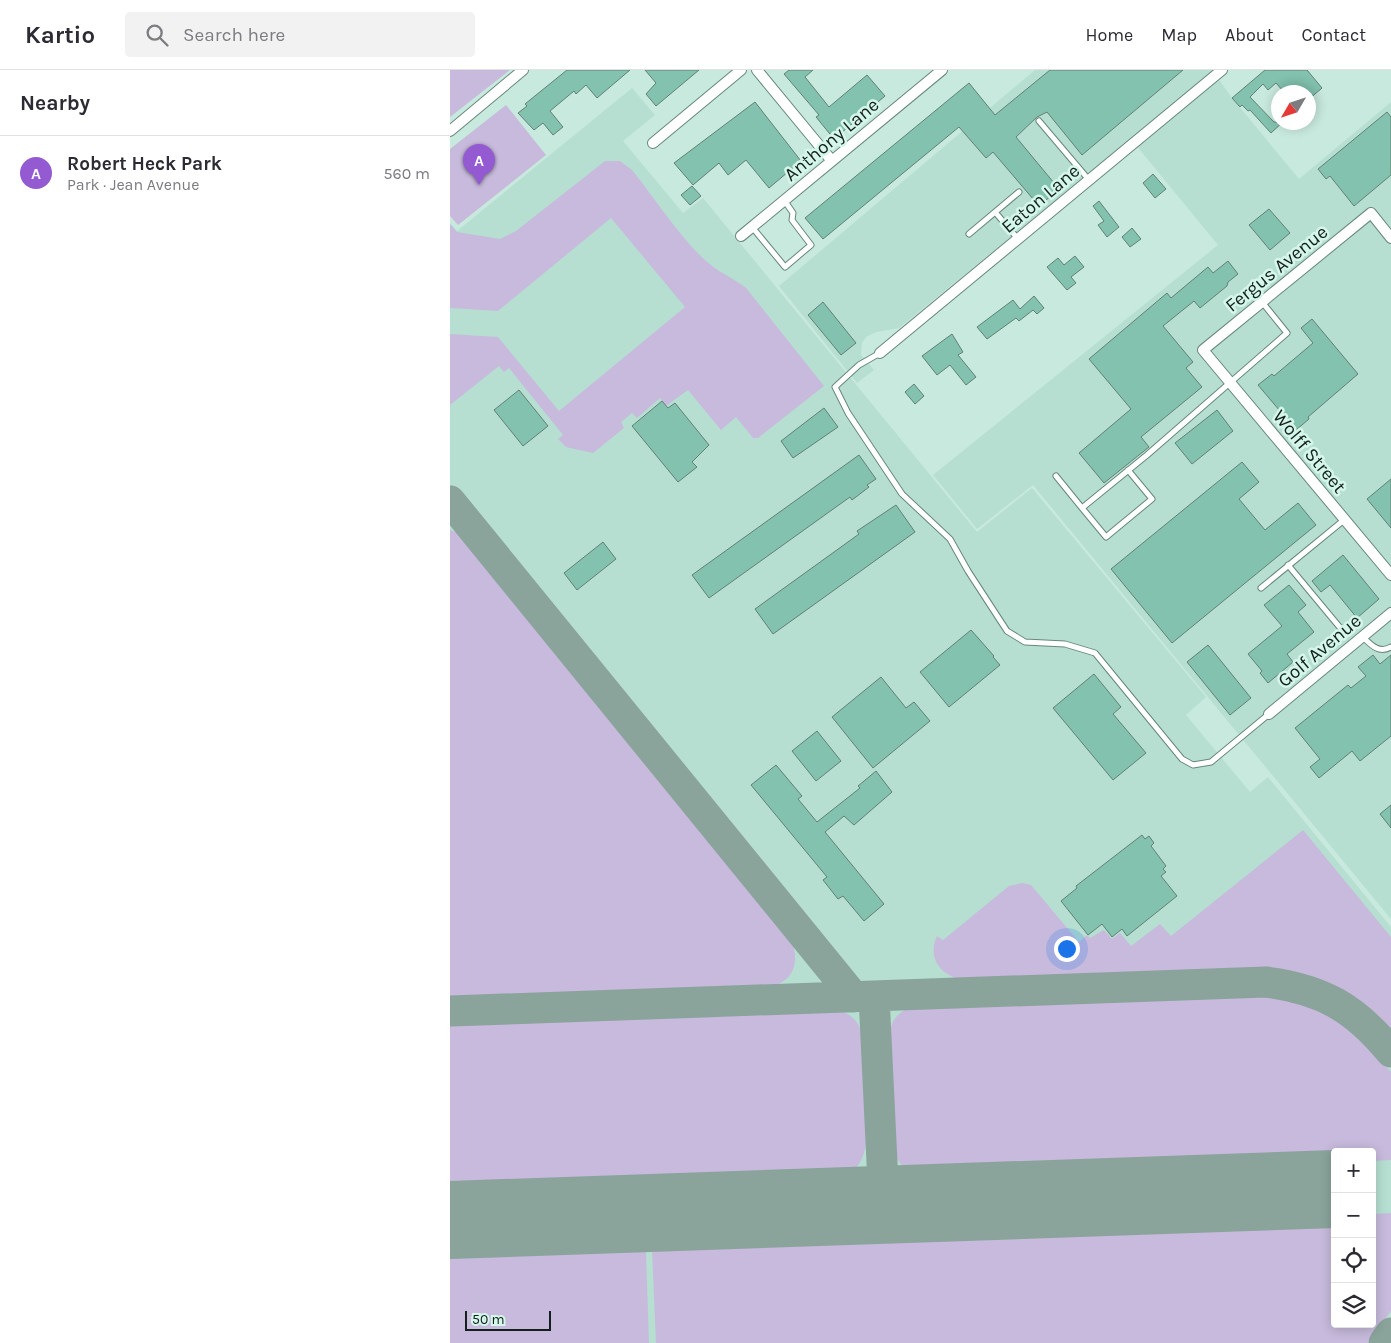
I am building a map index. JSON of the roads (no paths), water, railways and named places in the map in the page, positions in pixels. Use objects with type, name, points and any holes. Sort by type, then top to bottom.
[{"type":"street","points":[[450,131],[523,70]]},
{"type":"street","points":[[653,143],[741,70]]},
{"type":"street","points":[[757,70],[832,161]]},
{"type":"street","name":"Anthony Lane","points":[[741,236],[942,70]]},
{"type":"street","name":"Eaton Lane","points":[[880,353],[1222,70]]},
{"type":"street","name":"Fergus Avenue","points":[[1203,350],[1371,213],[1391,238]]},
{"type":"street","name":"Wolff Street","points":[[1203,350],[1391,575]]},
{"type":"street","name":"Golf Avenue","points":[[1269,714],[1391,614]]},
{"type":"lane","points":[[1039,121],[1089,181]]},
{"type":"lane","points":[[969,234],[1019,192]]},
{"type":"lane","points":[[752,227],[785,267],[811,245],[792,220],[793,213],[784,200]]},
{"type":"lane","points":[[996,212],[1018,239]]},
{"type":"lane","points":[[1082,508],[1287,333],[1262,302]]},
{"type":"lane","points":[[880,353],[859,366],[835,387],[848,413],[902,494],[950,539],[968,571],[1007,631],[1025,642],[1065,644],[1095,653],[1182,759],[1193,765],[1211,762],[1269,714]]},
{"type":"lane","points":[[1056,476],[1106,536],[1152,499],[1128,470]]},
{"type":"lane","points":[[1261,588],[1344,519]]},
{"type":"lane","points":[[1288,565],[1342,630]]},
{"type":"lane","points":[[1363,637],[1370,644],[1381,650],[1391,646]]},
{"type":"place","name":"Robert Heck Park","points":[[479,185]]}]
